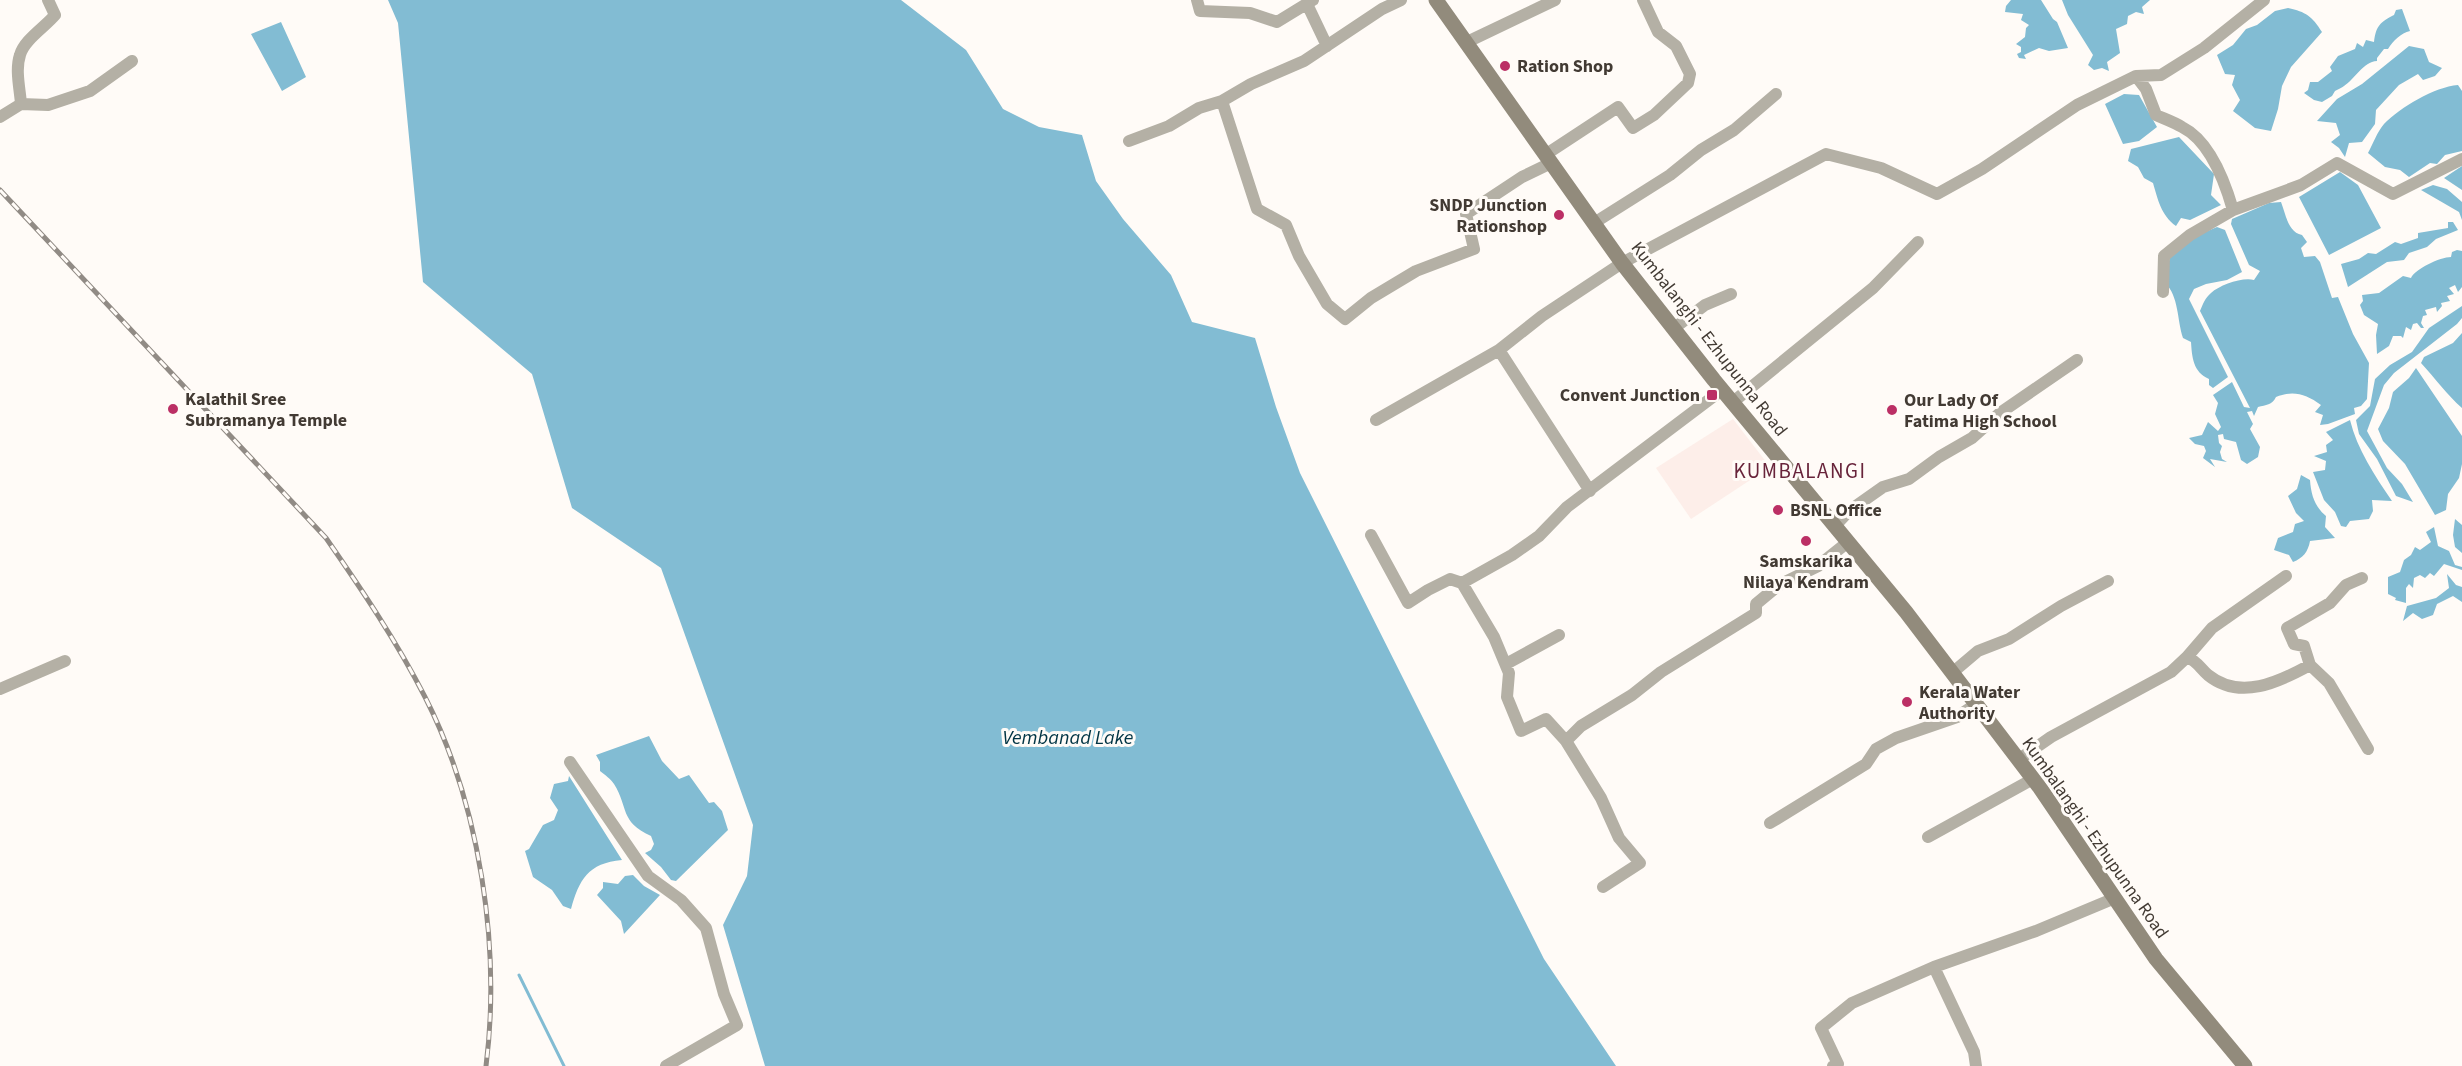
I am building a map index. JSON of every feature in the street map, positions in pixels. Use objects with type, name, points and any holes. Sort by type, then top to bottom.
[{"type":"main road","name":"Kumbalanghi - Ezhupunna Road","points":[[1436,0],[1622,262],[1722,390],[1906,612],[2033,779],[2156,959],[2245,1066]]},
{"type":"street","points":[[21,104],[18,77],[20,54],[28,42],[55,15],[48,0]]},
{"type":"street","points":[[1197,0],[1200,11],[1250,13],[1277,22],[1310,2],[1327,46]]},
{"type":"street","points":[[1128,141],[1169,126],[1199,108],[1222,101],[1251,84],[1304,61],[1382,9],[1401,0]]},
{"type":"street","points":[[1465,43],[1555,0]]},
{"type":"street","points":[[1222,101],[1257,209],[1286,225],[1299,256],[1328,304],[1345,320],[1371,298],[1416,271],[1474,249],[1466,214],[1548,159],[1618,107],[1633,128],[1654,115],[1688,83],[1690,74],[1676,46],[1658,32],[1642,0]]},
{"type":"street","points":[[1376,420],[1499,350],[1542,316],[1622,262],[1826,154],[1881,168],[1938,194],[1982,169],[2077,105],[2136,76],[2161,75],[2204,48],[2264,0]]},
{"type":"street","points":[[0,117],[21,104],[48,105],[90,91],[132,61]]},
{"type":"street","points":[[2136,76],[2146,89],[2156,115],[2184,127],[2210,153],[2226,185],[2233,210]]},
{"type":"street","points":[[1594,223],[1670,175],[1701,150],[1734,130],[1776,94]]},
{"type":"street","points":[[2163,292],[2164,256],[2190,235],[2233,210],[2301,185],[2337,163],[2393,194],[2462,159]]},
{"type":"street","points":[[1733,402],[1873,288],[1918,242]]},
{"type":"street","points":[[1673,328],[1705,305],[1731,294]]},
{"type":"street","points":[[1499,350],[1590,491]]},
{"type":"street","points":[[1835,526],[1849,511],[1883,487],[1909,479],[1939,457],[1972,438],[2000,413],[2078,360]]},
{"type":"street","points":[[1462,583],[1512,555],[1539,536],[1567,507],[1722,390]]},
{"type":"street","points":[[1371,535],[1408,603],[1450,579],[1462,583],[1494,637],[1506,664],[1509,673],[1507,697],[1521,731],[1546,719],[1566,741],[1600,798],[1619,838],[1640,862],[1603,887]]},
{"type":"street","points":[[1566,741],[1581,726],[1755,613],[1756,604],[1779,585],[1818,566],[1848,542]]},
{"type":"street","points":[[2018,760],[2051,737],[2171,672],[2212,628],[2286,576]]},
{"type":"street","points":[[2362,578],[2346,585],[2330,603],[2287,628],[2294,644],[2304,646],[2310,665],[2329,682],[2368,749]]},
{"type":"street","points":[[1952,673],[1978,651],[2009,639],[2061,606],[2108,581]]},
{"type":"street","points":[[1506,664],[1559,634]]},
{"type":"street","points":[[2187,657],[2195,660],[2208,675],[2230,687],[2254,688],[2277,683],[2310,665]]},
{"type":"street","points":[[0,689],[65,661]]},
{"type":"street","points":[[1770,823],[1866,764],[1876,749],[1896,738],[1957,717],[1976,704]]},
{"type":"street","points":[[570,762],[648,876],[681,900],[706,927],[724,994],[737,1025],[666,1066]]},
{"type":"street","points":[[1928,837],[2033,779]]},
{"type":"street","points":[[1833,1066],[1838,1064],[1821,1028],[1852,1003],[1934,967],[2036,931],[2115,898]]},
{"type":"street","points":[[1934,967],[1974,1052],[1976,1066]]},
{"type":"shaded area","points":[[1733,419],[1770,467],[1691,519],[1656,468]]},
{"type":"water","name":"Vembanad Lake","points":[[388,0],[901,0],[966,50],[1003,109],[1039,127],[1082,135],[1096,181],[1123,219],[1171,275],[1192,322],[1255,338],[1276,407],[1300,473],[1544,959],[1616,1066],[765,1066],[723,925],[747,876],[753,825],[661,568],[572,508],[532,374],[423,282],[398,23]]},
{"type":"water","points":[[2011,0],[2041,0],[2057,22],[2068,48],[2049,51],[2039,48],[2024,55],[2026,59],[2019,58],[2017,54],[2021,52],[2021,47],[2016,44],[2025,37],[2026,28],[2029,25],[2021,20],[2023,14],[2005,12]]},
{"type":"water","points":[[2062,0],[2150,0],[2142,7],[2144,14],[2136,12],[2128,16],[2127,24],[2116,29],[2120,53],[2107,62],[2109,71],[2102,68],[2094,70],[2088,65],[2093,55],[2068,15]]},
{"type":"water","points":[[2288,8],[2308,15],[2322,32],[2291,67],[2282,86],[2271,131],[2255,128],[2233,111],[2240,100],[2232,85],[2235,75],[2225,74],[2217,55],[2233,45],[2246,29],[2257,25],[2275,11]]},
{"type":"water","points":[[2402,9],[2410,31],[2398,38],[2388,49],[2384,49],[2377,61],[2367,64],[2348,83],[2322,102],[2304,93],[2308,90],[2310,82],[2318,82],[2332,71],[2330,67],[2338,56],[2355,49],[2357,43],[2363,47],[2366,40],[2374,42],[2380,25],[2394,15],[2396,10]]},
{"type":"water","points":[[281,22],[306,77],[282,91],[251,34]]},
{"type":"water","points":[[2409,46],[2424,49],[2429,62],[2442,68],[2435,76],[2423,80],[2418,74],[2399,85],[2376,110],[2375,124],[2362,142],[2349,143],[2345,157],[2331,142],[2340,135],[2336,123],[2317,121],[2337,99],[2362,84]]},
{"type":"water","points":[[2458,85],[2462,91],[2462,151],[2445,155],[2437,164],[2430,163],[2409,177],[2400,170],[2385,167],[2368,153],[2384,124],[2399,111],[2429,94]]},
{"type":"water","points":[[2124,94],[2139,95],[2157,127],[2139,141],[2123,144],[2105,104]]},
{"type":"water","points":[[2179,137],[2214,174],[2211,195],[2221,205],[2190,220],[2181,218],[2176,226],[2163,212],[2153,183],[2144,178],[2138,167],[2128,161],[2131,149]]},
{"type":"water","points":[[2462,166],[2462,190],[2444,178]]},
{"type":"water","points":[[2340,172],[2358,185],[2381,228],[2329,255],[2299,197]]},
{"type":"water","points":[[2433,185],[2447,189],[2462,202],[2462,220],[2459,212],[2421,190]]},
{"type":"water","points":[[2281,202],[2291,227],[2307,242],[2301,248],[2304,257],[2315,256],[2320,262],[2332,298],[2338,297],[2353,334],[2369,363],[2367,399],[2361,406],[2354,408],[2355,414],[2320,425],[2323,415],[2315,412],[2321,405],[2315,401],[2294,394],[2276,397],[2271,403],[2258,407],[2254,416],[2252,411],[2247,412],[2253,424],[2250,429],[2260,447],[2258,457],[2247,464],[2241,460],[2236,442],[2224,439],[2223,434],[2218,435],[2222,446],[2220,452],[2222,459],[2227,462],[2210,459],[2215,467],[2203,458],[2206,451],[2204,446],[2195,444],[2189,438],[2202,435],[2208,422],[2218,431],[2221,427],[2215,414],[2218,403],[2213,395],[2232,382],[2244,407],[2250,408],[2200,311],[2204,301],[2215,290],[2237,281],[2254,280],[2260,271],[2249,265],[2231,224],[2232,219],[2269,203]]},
{"type":"water","points":[[2448,222],[2453,222],[2458,230],[2436,239],[2427,247],[2409,253],[2404,260],[2387,262],[2348,287],[2341,264],[2359,259],[2368,253],[2376,254],[2395,242],[2401,244],[2418,238],[2418,233],[2448,228]]},
{"type":"water","points":[[2217,227],[2225,230],[2242,272],[2227,280],[2194,289],[2189,299],[2228,377],[2213,388],[2209,385],[2209,379],[2194,364],[2191,342],[2183,338],[2175,301],[2170,288],[2165,283],[2170,256],[2191,238]]},
{"type":"water","points":[[2462,251],[2462,287],[2458,292],[2455,285],[2449,288],[2454,294],[2447,296],[2450,301],[2441,303],[2442,306],[2437,312],[2436,307],[2425,310],[2427,315],[2423,316],[2421,323],[2424,328],[2417,323],[2413,324],[2411,330],[2406,327],[2403,338],[2393,336],[2389,346],[2377,354],[2378,324],[2364,315],[2360,305],[2363,301],[2362,295],[2379,293],[2403,276],[2411,278],[2423,267],[2451,257],[2452,252]]},
{"type":"water","points":[[2462,306],[2462,318],[2457,324],[2394,373],[2384,385],[2367,431],[2387,468],[2402,484],[2413,502],[2396,496],[2377,459],[2359,434],[2356,420],[2370,406],[2375,379],[2390,365],[2412,352],[2429,328]]},
{"type":"water","points":[[2462,333],[2462,408],[2421,363],[2424,357],[2453,343]]},
{"type":"water","points":[[2416,368],[2462,436],[2462,464],[2459,478],[2448,494],[2446,510],[2435,515],[2405,464],[2383,441],[2378,429],[2389,408],[2393,392],[2409,378]]},
{"type":"water","points":[[2350,420],[2362,452],[2392,501],[2372,500],[2373,511],[2369,519],[2350,521],[2346,527],[2341,526],[2335,512],[2324,500],[2313,472],[2325,470],[2326,461],[2314,456],[2327,452],[2326,445],[2333,440],[2326,432]]},
{"type":"water","points":[[2301,475],[2310,480],[2314,500],[2326,516],[2325,527],[2335,538],[2310,541],[2300,559],[2293,562],[2289,555],[2274,550],[2278,538],[2293,532],[2295,524],[2304,521],[2296,513],[2288,496],[2297,489]]},
{"type":"water","points":[[2455,519],[2462,525],[2462,553],[2455,547],[2453,535]]},
{"type":"water","points":[[2434,527],[2438,546],[2449,551],[2455,565],[2462,567],[2462,570],[2444,564],[2434,576],[2430,573],[2425,578],[2420,575],[2414,578],[2413,588],[2409,584],[2406,588],[2406,603],[2395,600],[2396,598],[2388,594],[2388,577],[2400,572],[2404,560],[2411,555],[2415,547],[2420,550],[2431,542],[2426,532]]},
{"type":"water","points":[[2447,574],[2456,585],[2462,587],[2462,602],[2453,596],[2437,604],[2433,615],[2422,619],[2413,613],[2403,621],[2407,606],[2436,598],[2449,588]]},
{"type":"water","points":[[649,736],[662,761],[679,779],[689,775],[709,803],[714,802],[722,811],[728,830],[676,881],[671,880],[661,867],[645,853],[651,850],[654,844],[651,836],[629,819],[614,784],[600,771],[600,762],[596,755]]},
{"type":"water","points":[[569,776],[622,860],[593,869],[582,882],[571,909],[563,906],[552,890],[533,877],[525,851],[529,849],[543,825],[554,820],[558,810],[550,798],[554,784],[568,781]]},
{"type":"water","points":[[633,875],[644,886],[660,895],[624,934],[621,921],[597,895],[603,888],[603,882],[618,884],[625,876]]},
{"type":"waterway","points":[[519,975],[564,1066]]},
{"type":"railway","points":[[0,190],[326,538],[403,656],[444,739],[460,783],[482,877],[491,973],[486,1066]]},
{"type":"place","name":"Ration Shop","points":[[1505,66]]},
{"type":"place","name":"SNDP Junction Rationshop","points":[[1559,215]]},
{"type":"place","name":"Convent Junction","points":[[1712,395]]},
{"type":"place","name":"Kalathil Sree Subramanya Temple","points":[[173,409]]},
{"type":"place","name":"Our Lady Of Fatima High School","points":[[1892,410]]},
{"type":"place","name":"BSNL Office","points":[[1778,510]]},
{"type":"place","name":"Samskarika Nilaya Kendram","points":[[1806,541]]},
{"type":"place","name":"Kerala Water Authority","points":[[1907,702]]},
{"type":"district","name":"KUMBALANGI","points":[[1800,471]]}]
